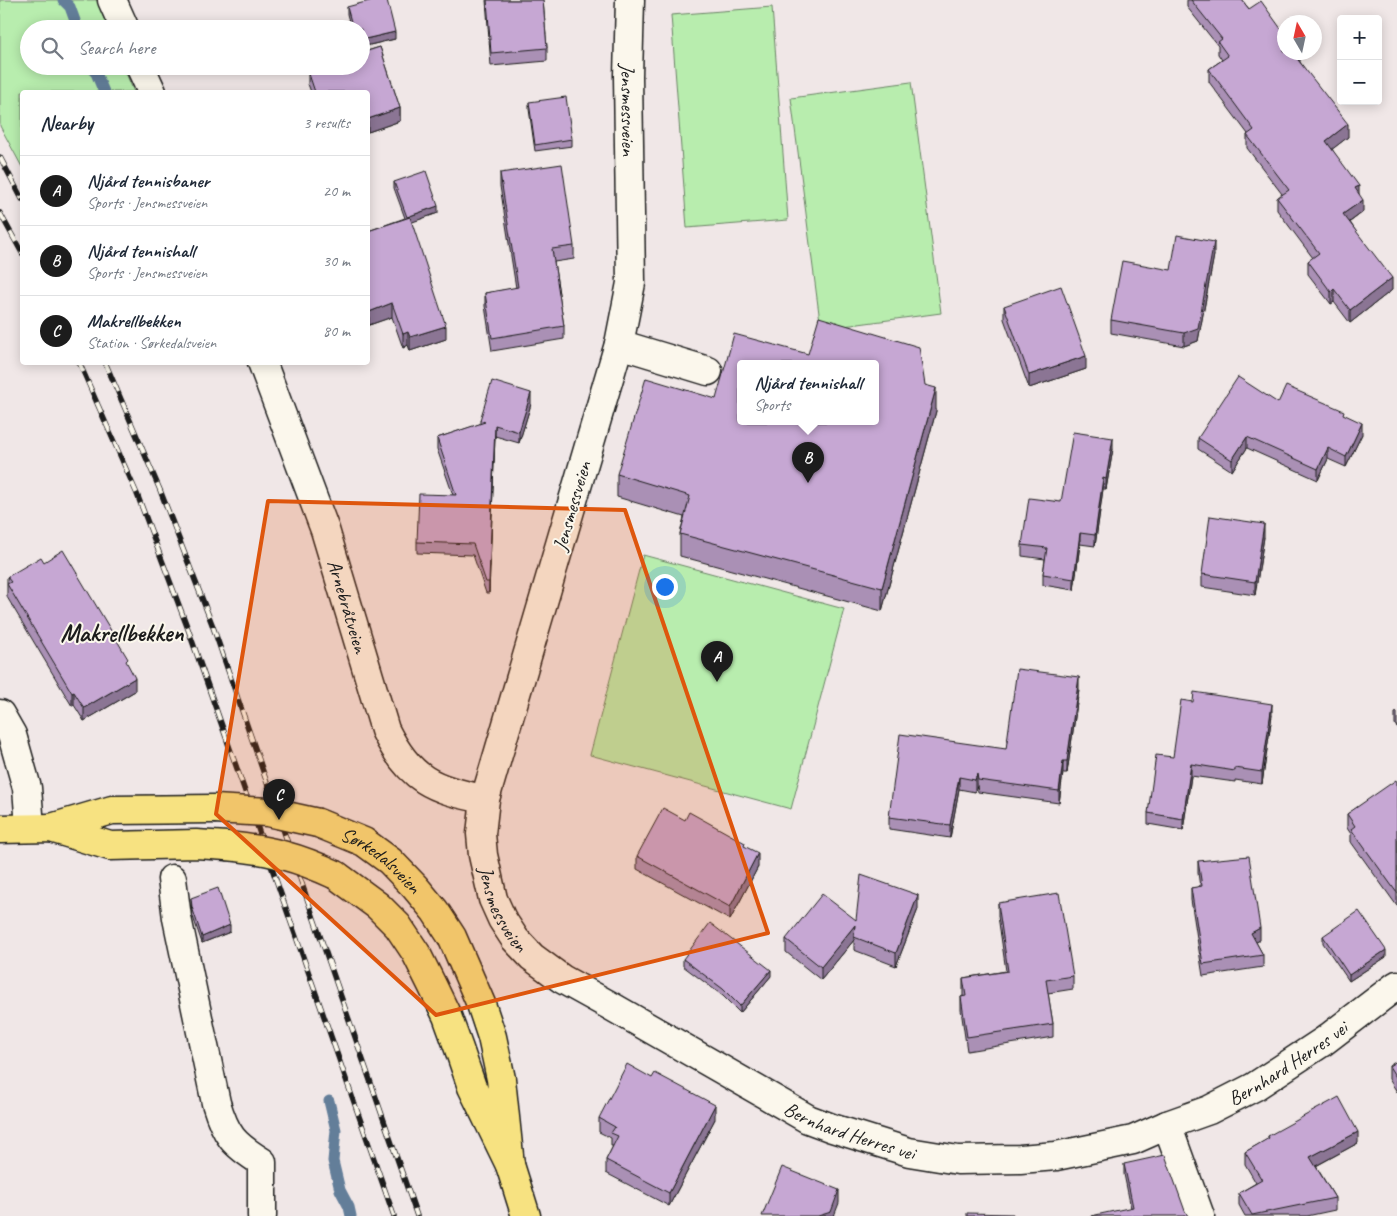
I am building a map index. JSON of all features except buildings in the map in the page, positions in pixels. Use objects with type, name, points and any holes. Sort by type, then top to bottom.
[{"type":"main road","name":"Sørkedalsveien","points":[[0,829],[41,828],[112,810],[215,809],[268,812],[318,822],[364,842],[390,861],[415,887],[435,911],[452,937],[481,1004],[492,1037],[501,1079],[510,1165]]},
{"type":"main road","name":"Sørkedalsveien","points":[[41,828],[110,846],[188,844],[270,851],[294,857],[336,875],[378,906],[398,926],[416,953],[432,985],[459,1049],[472,1088],[510,1165],[526,1216]]},
{"type":"street","points":[[112,0],[120,20]]},
{"type":"street","name":"Jensmessveien","points":[[562,980],[532,957],[515,939],[502,919],[493,899],[483,855],[481,834],[485,800],[619,344],[632,283],[628,76],[630,0]]},
{"type":"street","points":[[144,75],[151,90]]},
{"type":"street","points":[[619,344],[708,371]]},
{"type":"street","name":"Arnebråtveien","points":[[263,365],[325,530],[385,730],[396,752],[412,770],[429,784],[452,793],[485,800]]},
{"type":"street","points":[[0,714],[12,735],[26,788],[41,828]]},
{"type":"street","points":[[172,878],[181,937],[222,1126],[240,1148],[262,1162],[262,1216]]},
{"type":"street","name":"Bernhard Herres vei","points":[[562,980],[808,1119],[908,1152],[958,1160],[1020,1159],[1056,1156],[1133,1140],[1209,1110],[1254,1087],[1324,1041],[1397,985]]},
{"type":"street","points":[[1167,1125],[1200,1216]]},
{"type":"highlighted area","points":[[268,501],[625,510],[768,933],[436,1015],[216,814]]},
{"type":"green space","points":[[0,0],[97,0],[105,20],[20,20],[20,75],[127,75],[133,90],[20,90],[20,163],[0,126]]},
{"type":"green space","points":[[772,7],[788,220],[687,228],[671,15]]},
{"type":"green space","points":[[911,82],[941,313],[821,329],[791,98]]},
{"type":"green space","points":[[643,555],[844,609],[791,809],[590,755]]},
{"type":"waterway","name":"Makrellbekken","points":[[63,0],[70,7],[75,20]]},
{"type":"waterway","name":"Makrellbekken","points":[[97,75],[103,90]]},
{"type":"waterway","name":"Makrellbekken","points":[[329,1101],[336,1130],[333,1161],[340,1190],[349,1207],[351,1216]]},
{"type":"railway","points":[[0,157],[20,195]]},
{"type":"railway","points":[[0,213],[20,249]]},
{"type":"railway","points":[[80,365],[137,494],[188,629],[394,1216]]},
{"type":"railway","points":[[106,365],[160,490],[212,624],[417,1216]]},
{"type":"place","name":"Njård tennishall","points":[[808,483]]},
{"type":"place","name":"Njård tennisbaner","points":[[717,682]]},
{"type":"place","name":"Makrellbekken","points":[[279,820]]},
{"type":"district","name":"Makrellbekken","points":[[122,633]]}]
